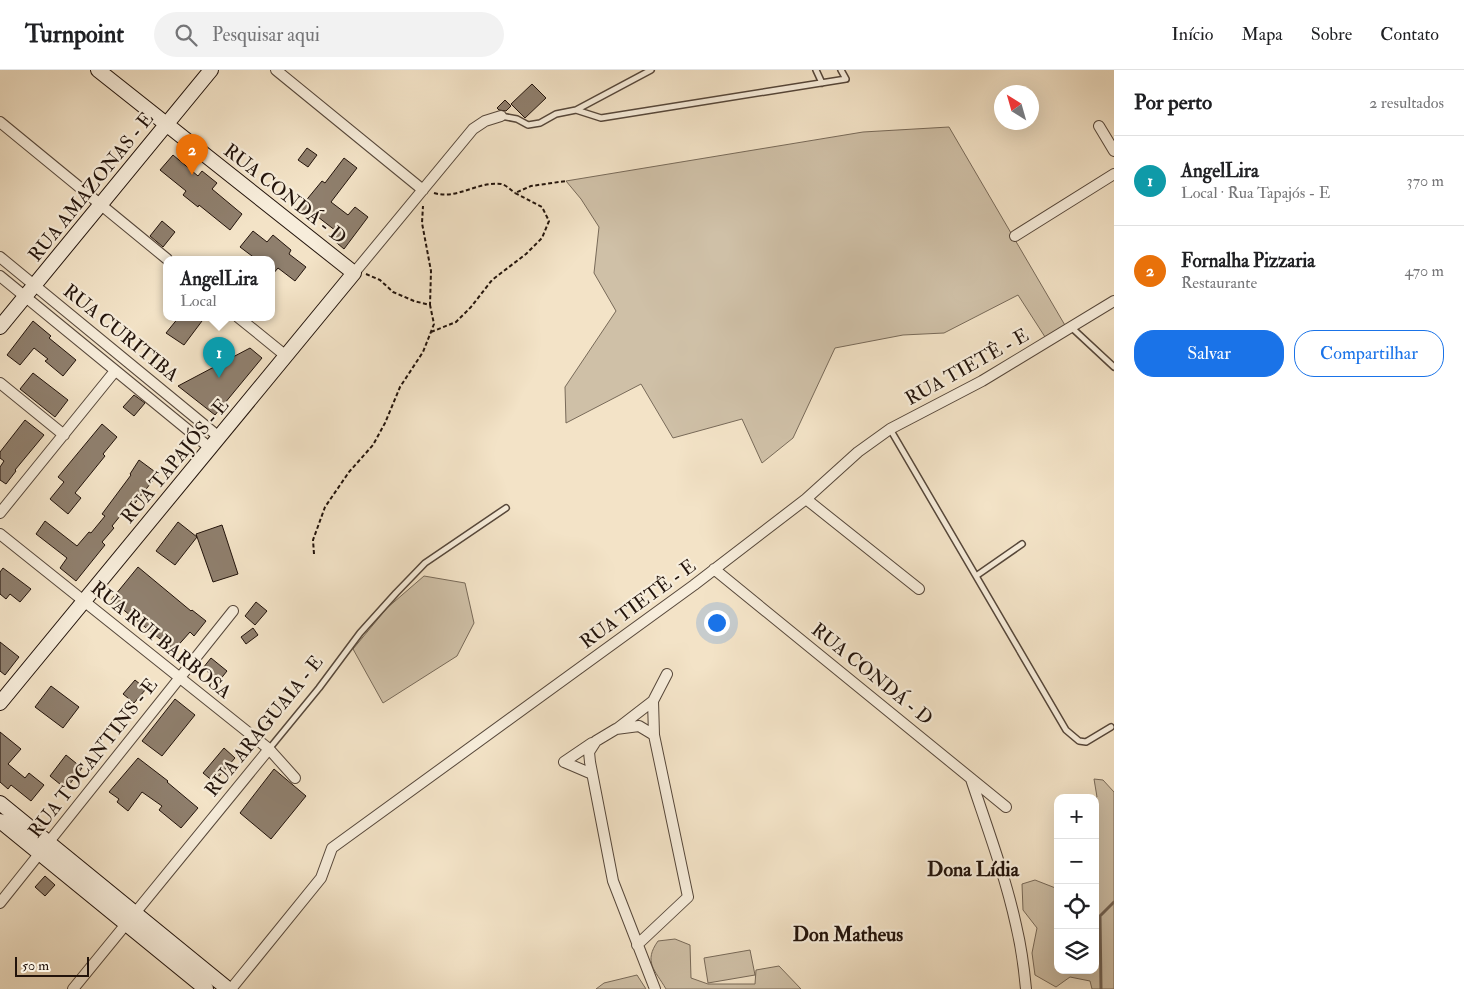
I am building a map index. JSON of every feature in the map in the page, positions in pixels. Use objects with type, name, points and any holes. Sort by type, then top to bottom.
[{"type":"street","name":"RUA CONDÁ - D","points":[[98,70],[355,271]]},
{"type":"street","name":"RUA AMAZONAS - E","points":[[0,327],[211,70]]},
{"type":"street","points":[[276,70],[423,190]]},
{"type":"street","name":"RUA TAPAJÓS - E","points":[[0,703],[473,129],[485,121],[501,116]]},
{"type":"street","points":[[0,122],[163,256]]},
{"type":"street","points":[[1099,126],[1114,151]]},
{"type":"street","points":[[1015,236],[1114,174]]},
{"type":"street","name":"RUA CURITIBA","points":[[0,257],[219,437]]},
{"type":"street","name":"RUA CURITIBA","points":[[0,276],[210,448]]},
{"type":"street","name":"RUA TIETÊ - E","points":[[229,989],[321,878],[332,848],[714,569],[806,498],[858,452],[890,429],[982,381],[1114,301]]},
{"type":"street","points":[[243,321],[286,356]]},
{"type":"street","points":[[0,514],[115,371]]},
{"type":"street","points":[[0,383],[64,435]]},
{"type":"street","points":[[806,498],[918,589]]},
{"type":"street","name":"RUA RUI BARBOSA","points":[[0,534],[269,749],[295,778]]},
{"type":"street","name":"RUA CONDÁ - D","points":[[714,569],[1006,807]]},
{"type":"street","name":"RUA TOCANTINS - E","points":[[0,903],[233,611]]},
{"type":"street","points":[[592,774],[564,762],[653,701],[667,674]]},
{"type":"street","points":[[637,945],[688,897],[654,735],[653,701]]},
{"type":"street","points":[[616,728],[639,726],[654,735]]},
{"type":"street","points":[[596,741],[589,752],[613,881],[655,989]]},
{"type":"street","name":"RUA ARAGUAIA - E","points":[[73,989],[269,749]]},
{"type":"street","points":[[970,778],[1016,924],[1026,989]]},
{"type":"street","points":[[0,803],[229,989]]},
{"type":"street","points":[[0,822],[206,989]]},
{"type":"lane","points":[[501,116],[517,118],[528,125],[540,124],[556,114],[576,110],[651,70]]},
{"type":"lane","points":[[816,70],[822,83]]},
{"type":"lane","points":[[576,110],[601,118],[846,79],[841,70]]},
{"type":"lane","points":[[1071,328],[1114,367]]},
{"type":"lane","points":[[890,429],[1066,730],[1080,741],[1086,742],[1111,727]]},
{"type":"lane","name":"RUA ARAGUAIA - E","points":[[269,749],[319,688],[360,633],[425,563],[506,508]]},
{"type":"lane","points":[[976,576],[1022,544]]},
{"type":"path","points":[[515,192],[531,186],[566,181]]},
{"type":"path","points":[[314,554],[313,540],[324,507],[349,472],[373,445],[385,423],[400,387],[422,352],[434,324],[430,305],[431,271],[422,223],[423,190],[440,195],[456,194],[478,187],[503,184],[542,207],[549,221],[542,238],[526,254],[492,280],[471,307],[456,322],[431,332]]},
{"type":"path","points":[[355,271],[380,280],[394,292],[414,301],[430,305]]},
{"type":"shaded area","points":[[949,127],[1066,327],[1047,340],[1018,295],[944,333],[903,335],[835,348],[793,438],[762,463],[742,419],[673,438],[641,384],[566,423],[565,387],[616,311],[594,273],[599,227],[581,199],[566,181],[863,132]]},
{"type":"shaded area","points":[[424,576],[465,583],[474,623],[457,656],[383,703],[353,649],[387,608]]},
{"type":"shaded area","points":[[1094,779],[1103,780],[1114,792],[1114,989],[1092,989],[1090,981],[1070,977],[1056,987],[1035,975],[1032,953],[1037,928],[1023,910],[1022,884],[1035,880],[1054,887],[1054,974],[1099,974],[1099,794],[1096,794]]},
{"type":"shaded area","points":[[675,939],[690,945],[691,978],[708,984],[755,984],[756,970],[779,966],[801,989],[666,989],[652,966],[651,955],[658,941]]},
{"type":"shaded area","points":[[750,950],[755,975],[708,983],[704,958]]},
{"type":"shaded area","points":[[637,975],[646,989],[596,989],[604,983]]},
{"type":"building","points":[[532,84],[546,98],[525,118],[511,104]]},
{"type":"building","points":[[505,100],[511,106],[506,111],[499,110],[497,108]]},
{"type":"building","points":[[307,148],[317,155],[308,167],[298,160]]},
{"type":"building","points":[[173,155],[198,176],[202,171],[217,183],[212,189],[242,214],[230,230],[199,205],[198,207],[183,195],[186,191],[160,170]]},
{"type":"building","points":[[344,158],[357,168],[331,202],[348,215],[355,207],[368,217],[344,249],[331,238],[336,231],[318,217],[315,222],[299,209],[322,181],[325,183]]},
{"type":"building","points":[[162,221],[175,232],[163,247],[150,236]]},
{"type":"building","points":[[253,231],[267,242],[273,235],[291,250],[289,254],[306,267],[295,281],[278,268],[275,272],[275,256],[252,256],[240,247]]},
{"type":"building","points":[[33,321],[51,336],[49,338],[76,360],[63,376],[45,361],[48,359],[34,348],[20,365],[7,355]]},
{"type":"building","points":[[176,321],[202,321],[184,345],[166,333]]},
{"type":"building","points":[[250,348],[262,358],[215,415],[178,386]]},
{"type":"building","points":[[33,373],[68,400],[55,417],[20,389]]},
{"type":"building","points":[[134,395],[145,403],[134,416],[123,407]]},
{"type":"building","points":[[25,420],[44,435],[6,484],[0,480],[0,467],[4,461],[0,458],[0,452]]},
{"type":"building","points":[[102,424],[117,437],[103,454],[105,456],[75,493],[81,498],[68,514],[50,499],[64,482],[58,477]]},
{"type":"building","points":[[139,460],[158,474],[132,507],[129,505],[112,526],[114,528],[102,542],[105,545],[76,581],[60,568],[67,558],[36,534],[45,521],[77,546],[105,516],[102,514],[131,475]]},
{"type":"building","points":[[178,522],[197,537],[175,565],[156,551]]},
{"type":"building","points":[[222,525],[238,574],[213,582],[196,534]]},
{"type":"building","points":[[138,567],[206,621],[194,636],[190,632],[174,650],[111,600]]},
{"type":"building","points":[[3,568],[31,589],[20,602],[10,594],[6,599],[0,594],[0,572]]},
{"type":"building","points":[[256,602],[267,611],[255,625],[245,616]]},
{"type":"building","points":[[253,628],[258,635],[246,644],[241,637]]},
{"type":"building","points":[[0,642],[19,657],[5,675],[0,671]]},
{"type":"building","points":[[211,658],[227,671],[219,681],[203,668]]},
{"type":"building","points":[[135,680],[146,689],[134,703],[123,694]]},
{"type":"building","points":[[51,686],[79,707],[63,728],[35,707]]},
{"type":"building","points":[[175,699],[195,715],[162,756],[142,741]]},
{"type":"building","points":[[0,732],[21,749],[8,764],[25,778],[29,773],[44,785],[31,801],[11,785],[8,789],[0,782]]},
{"type":"building","points":[[224,748],[235,758],[214,782],[203,773]]},
{"type":"building","points":[[66,755],[82,768],[66,789],[50,776]]},
{"type":"building","points":[[138,758],[168,781],[198,808],[181,828],[159,810],[162,806],[142,792],[128,811],[117,802],[119,799],[109,792]]},
{"type":"building","points":[[274,769],[306,796],[271,839],[240,813]]},
{"type":"building","points":[[45,876],[55,885],[45,896],[35,887]]},
{"type":"waterway","points":[[1101,989],[1100,916],[1114,902]]},
{"type":"place","name":"Fornalha Pizzaria","points":[[192,175]]},
{"type":"place","name":"AngelLira","points":[[219,378]]},
{"type":"district","name":"Dona Lídia","points":[[973,869]]},
{"type":"district","name":"Don Matheus","points":[[848,934]]}]
